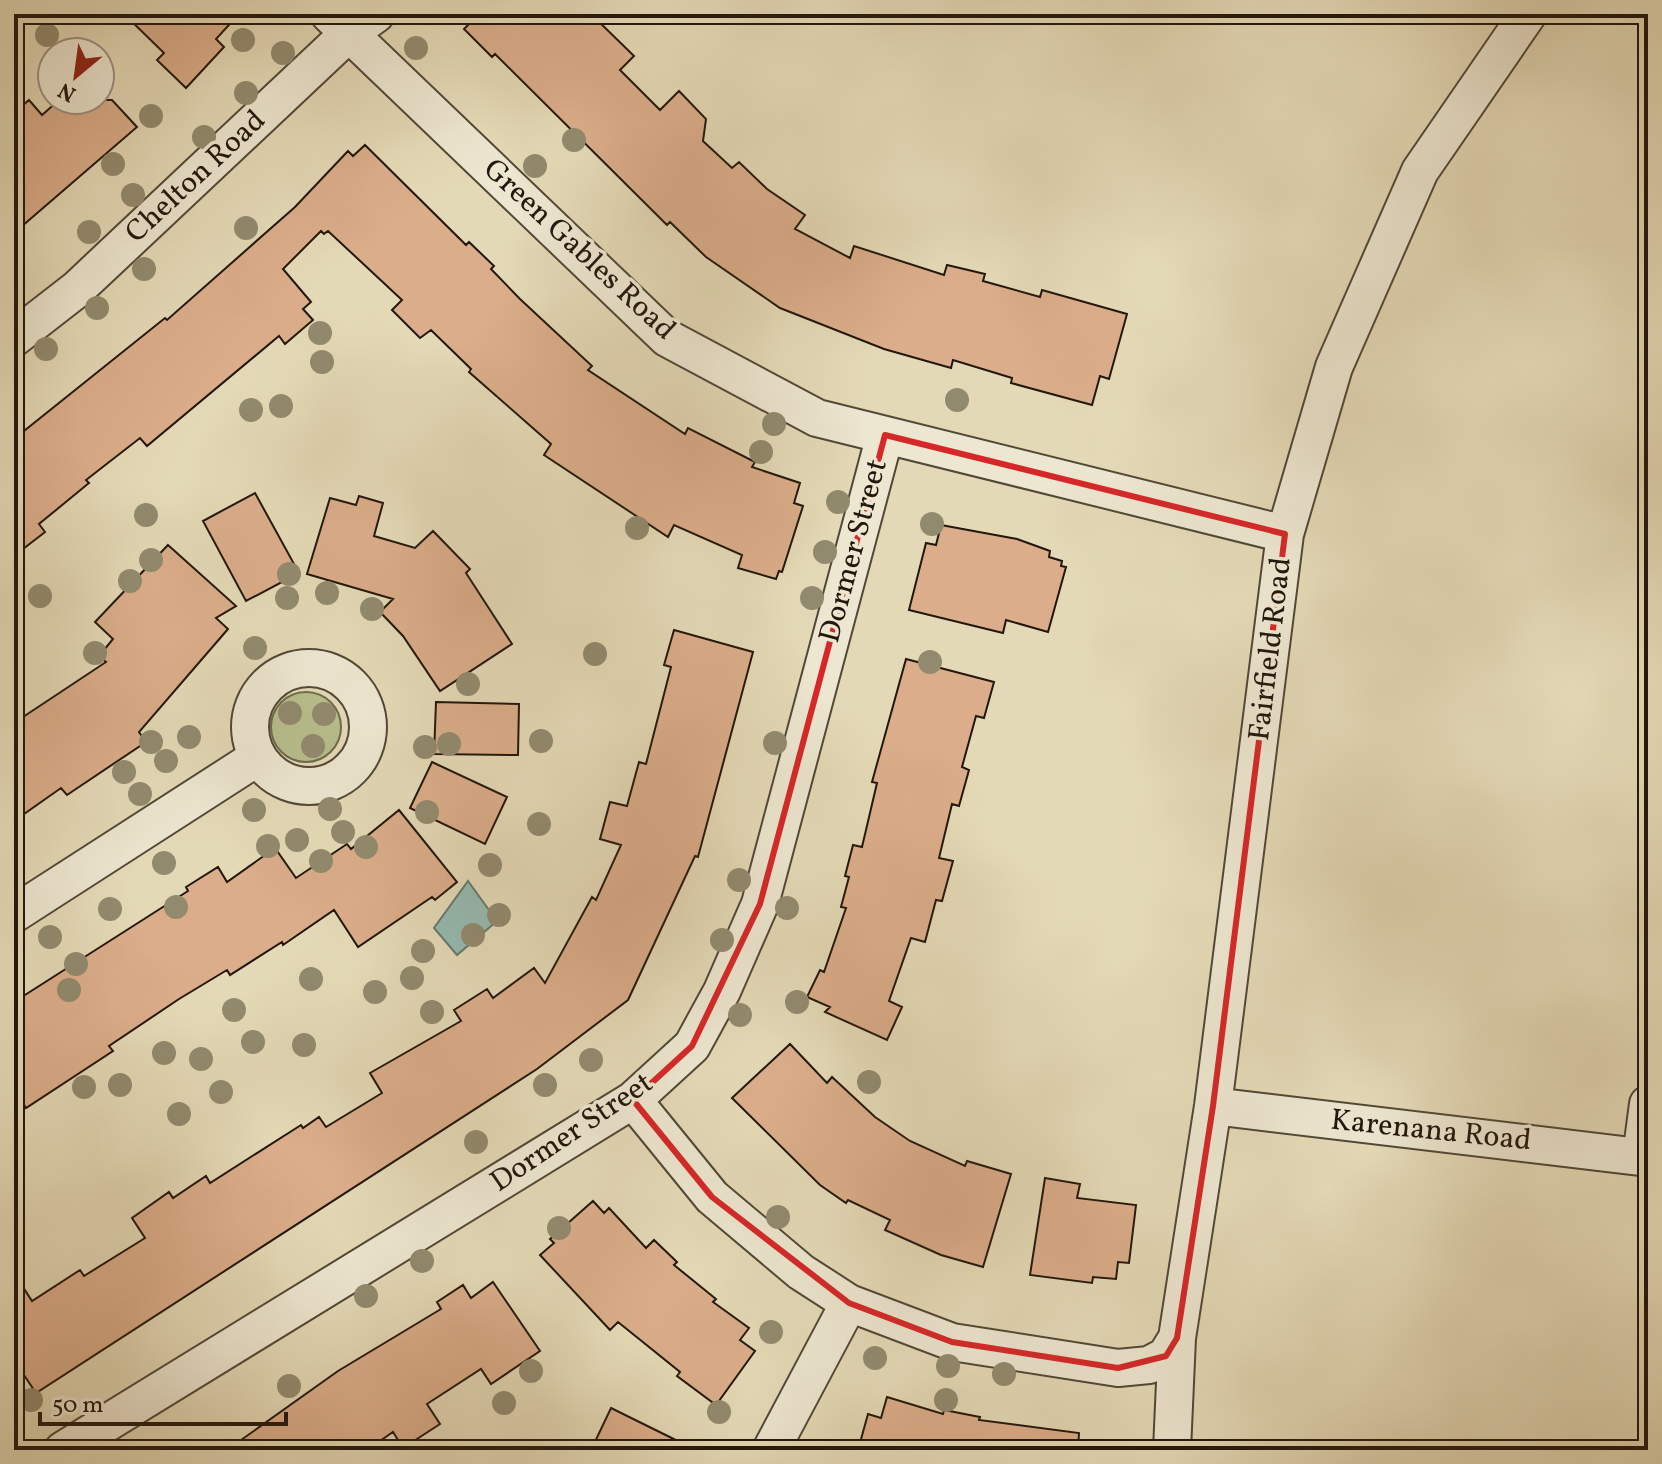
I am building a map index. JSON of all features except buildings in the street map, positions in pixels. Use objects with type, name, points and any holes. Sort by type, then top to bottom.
[{"type":"street","name":"Fairfield Road","points":[[1172,1450],[1177,1338],[1213,1106],[1285,534],[1334,367],[1420,171],[1528,14]]},
{"type":"street","name":"Green Gables Road","points":[[351,21],[667,338],[817,418],[1285,534]]},
{"type":"street","name":"Chelton Road","points":[[14,338],[77,289],[351,21]]},
{"type":"street","name":"Dormer Street","points":[[63,1450],[633,1100],[692,1046],[722,991],[760,904],[885,435]]},
{"type":"street","points":[[14,914],[258,757]]},
{"type":"street","points":[[633,1100],[712,1197],[801,1272],[849,1303],[952,1342],[1118,1368],[1149,1365],[1166,1356],[1177,1338]]},
{"type":"street","points":[[1644,1158],[1648,1104]]},
{"type":"street","name":"Karenana Road","points":[[1213,1106],[1644,1158]]},
{"type":"street","points":[[771,1450],[849,1303]]},
{"type":"highlighted area","points":[[885,435],[1285,534],[1213,1106],[1177,1338],[1166,1356],[1118,1368],[952,1342],[849,1303],[712,1197],[633,1100],[692,1046],[760,904]]},
{"type":"green space","points":[[299,692],[313,692],[326,697],[336,707],[341,727],[336,747],[326,757],[313,762],[299,762],[286,757],[276,747],[271,734],[271,720],[276,707],[286,697]]},
{"type":"water","points":[[468,881],[497,921],[457,955],[434,928]]}]
